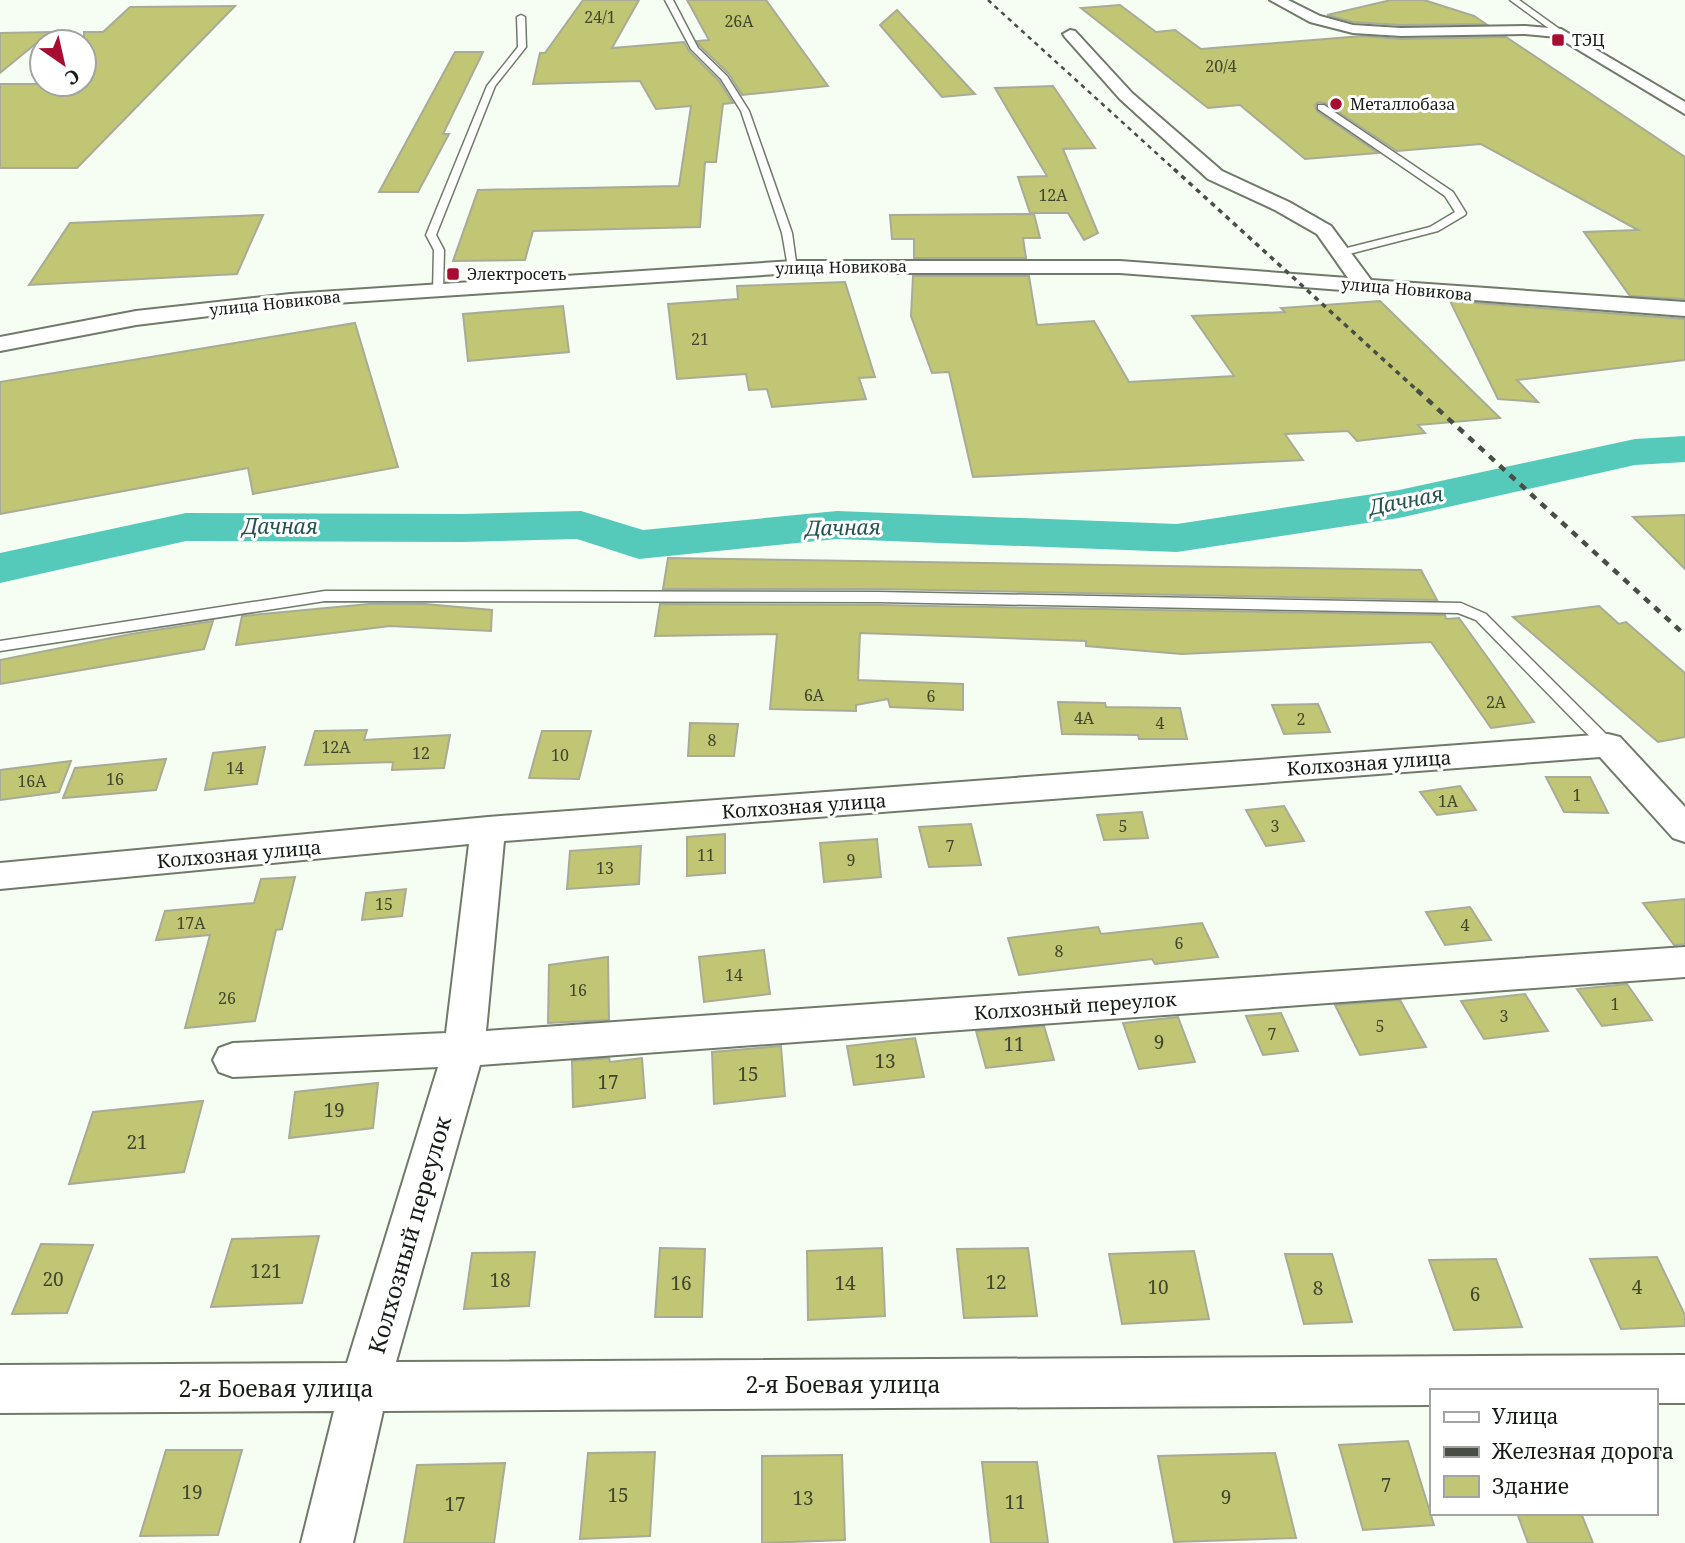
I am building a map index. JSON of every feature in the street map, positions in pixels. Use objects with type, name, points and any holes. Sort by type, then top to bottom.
[{"type":"street","points":[[1277,0],[1315,19],[1375,32],[1525,30],[1562,33],[1685,108]]},
{"type":"street","points":[[1070,34],[1126,96],[1215,176],[1282,206],[1324,230],[1365,286]]},
{"type":"street","name":"улица Новикова","points":[[0,344],[136,318],[290,300],[793,267],[1120,267],[1685,309]]},
{"type":"street","points":[[1608,745],[1685,828]]},
{"type":"street","name":"Колхозная улица","points":[[0,876],[488,830],[1608,745]]},
{"type":"street","name":"Колхозный переулок","points":[[327,1543],[364,1388],[464,1049],[488,830]]},
{"type":"street","name":"Колхозный переулок","points":[[233,1060],[464,1049],[1685,962]]},
{"type":"street","name":"2-я Боевая улица","points":[[0,1389],[1685,1379]]},
{"type":"lane","points":[[669,0],[695,49],[724,78],[745,111],[787,233],[793,267]]},
{"type":"lane","points":[[1514,0],[1562,33]]},
{"type":"lane","points":[[437,290],[439,250],[431,235],[491,86],[522,47],[521,18]]},
{"type":"lane","points":[[1321,107],[1449,194],[1461,213],[1434,229],[1343,252],[1365,286]]},
{"type":"lane","points":[[0,646],[324,596],[878,597],[1461,608],[1481,617],[1608,745]]},
{"type":"building","points":[[583,0],[639,0],[612,48],[684,42],[689,51],[719,81],[733,103],[723,104],[716,162],[705,162],[700,227],[533,231],[525,260],[453,261],[478,190],[679,186],[691,106],[656,109],[640,81],[533,84],[540,53],[545,53]]},
{"type":"building","points":[[687,0],[766,0],[828,86],[742,95],[729,74],[697,41],[709,40]]},
{"type":"building","points":[[1391,0],[1424,0],[1474,16],[1486,24],[1401,25],[1353,22],[1327,15]]},
{"type":"building","points":[[1120,5],[1156,32],[1175,30],[1201,49],[1362,36],[1401,39],[1506,37],[1685,157],[1685,299],[1630,296],[1584,232],[1638,230],[1481,144],[1397,151],[1325,103],[1318,102],[1315,105],[1317,111],[1378,153],[1305,159],[1240,105],[1208,108],[1081,8]]},
{"type":"building","points":[[235,6],[77,168],[0,168],[0,84],[28,84],[28,98],[98,98],[98,32],[103,32],[130,7]]},
{"type":"building","points":[[897,10],[975,94],[942,97],[880,25]]},
{"type":"building","points":[[28,32],[28,50],[0,73],[0,33]]},
{"type":"building","points":[[455,52],[483,52],[443,134],[449,134],[418,192],[379,192]]},
{"type":"building","points":[[1053,86],[1095,148],[1063,149],[1098,233],[1084,240],[1068,213],[1030,213],[1018,177],[1047,176],[995,88]]},
{"type":"building","points":[[1034,214],[1040,238],[1023,238],[1026,258],[914,258],[914,239],[892,239],[890,215]]},
{"type":"building","points":[[263,215],[237,274],[29,285],[70,223]]},
{"type":"building","points":[[913,276],[1029,276],[1037,325],[1094,321],[1129,382],[1234,376],[1192,316],[1285,312],[1281,308],[1380,301],[1500,418],[1418,425],[1425,433],[1357,441],[1348,431],[1285,434],[1303,460],[973,477],[949,372],[932,373],[911,316]]},
{"type":"building","points":[[845,282],[875,377],[859,378],[866,399],[772,407],[767,389],[749,390],[746,374],[677,379],[668,304],[738,299],[737,286]]},
{"type":"building","points":[[1450,301],[1685,319],[1685,360],[1517,380],[1538,402],[1498,399]]},
{"type":"building","points":[[563,306],[569,352],[468,361],[463,314]]},
{"type":"building","points":[[355,323],[398,467],[253,494],[248,468],[0,514],[0,382]]},
{"type":"building","points":[[1685,515],[1685,569],[1633,517]]},
{"type":"building","points":[[668,558],[1421,570],[1437,600],[878,589],[663,589]]},
{"type":"building","points":[[369,604],[425,604],[492,610],[491,631],[390,626],[236,645],[242,616]]},
{"type":"building","points":[[660,604],[1445,615],[1446,619],[1459,618],[1534,722],[1491,728],[1431,642],[1182,654],[1086,646],[1086,641],[860,633],[858,680],[963,684],[963,710],[890,707],[888,699],[856,705],[856,711],[770,709],[777,634],[655,636]]},
{"type":"building","points":[[1599,606],[1619,624],[1626,622],[1685,673],[1685,737],[1658,742],[1513,617]]},
{"type":"building","points":[[213,621],[204,649],[0,684],[0,660]]},
{"type":"building","points":[[1058,702],[1105,703],[1106,707],[1180,708],[1187,739],[1062,734]]},
{"type":"building","points":[[1318,704],[1330,732],[1284,734],[1272,705]]},
{"type":"building","points":[[690,723],[738,724],[734,756],[688,756]]},
{"type":"building","points":[[367,730],[364,740],[450,735],[444,768],[392,770],[393,762],[305,765],[315,731]]},
{"type":"building","points":[[542,731],[591,731],[579,779],[529,778]]},
{"type":"building","points":[[265,747],[257,784],[205,790],[213,753]]},
{"type":"building","points":[[166,759],[156,790],[63,798],[75,768]]},
{"type":"building","points":[[71,761],[59,792],[0,800],[0,770]]},
{"type":"building","points":[[1546,777],[1590,777],[1608,813],[1564,812]]},
{"type":"building","points":[[1460,786],[1476,810],[1437,815],[1420,792]]},
{"type":"building","points":[[1284,806],[1304,841],[1266,846],[1246,810]]},
{"type":"building","points":[[1142,812],[1148,838],[1104,840],[1097,815]]},
{"type":"building","points":[[971,824],[981,865],[929,867],[919,827]]},
{"type":"building","points":[[725,834],[725,873],[687,876],[687,837]]},
{"type":"building","points":[[877,839],[881,877],[824,882],[820,843]]},
{"type":"building","points":[[641,846],[639,884],[567,889],[570,851]]},
{"type":"building","points":[[295,877],[282,929],[276,930],[255,1021],[185,1028],[210,935],[156,940],[165,911],[254,903],[261,879]]},
{"type":"building","points":[[406,889],[402,916],[362,920],[366,893]]},
{"type":"building","points":[[1685,899],[1685,944],[1674,945],[1643,903]]},
{"type":"building","points":[[1470,907],[1491,940],[1445,945],[1426,912]]},
{"type":"building","points":[[1202,923],[1218,957],[1155,964],[1152,959],[1019,975],[1008,938],[1098,927],[1101,934]]},
{"type":"building","points":[[764,950],[770,994],[704,1002],[699,957]]},
{"type":"building","points":[[608,957],[609,1020],[548,1023],[549,965]]},
{"type":"building","points":[[1627,984],[1652,1020],[1602,1026],[1577,989]]},
{"type":"building","points":[[1525,994],[1548,1031],[1484,1039],[1461,1001]]},
{"type":"building","points":[[1400,1000],[1426,1047],[1360,1055],[1335,1005]]},
{"type":"building","points":[[1281,1013],[1298,1051],[1263,1055],[1246,1016]]},
{"type":"building","points":[[1178,1017],[1195,1062],[1139,1069],[1123,1023]]},
{"type":"building","points":[[1044,1026],[1054,1060],[986,1068],[976,1031]]},
{"type":"building","points":[[915,1038],[924,1077],[854,1085],[847,1046]]},
{"type":"building","points":[[781,1046],[785,1096],[714,1104],[712,1052]]},
{"type":"building","points":[[609,1058],[610,1062],[642,1058],[645,1098],[573,1107],[572,1061]]},
{"type":"building","points":[[378,1083],[373,1128],[289,1138],[295,1092]]},
{"type":"building","points":[[203,1101],[184,1172],[69,1184],[93,1112]]},
{"type":"building","points":[[319,1236],[302,1303],[211,1307],[232,1239]]},
{"type":"building","points":[[41,1244],[93,1245],[67,1313],[12,1314]]},
{"type":"building","points":[[660,1248],[705,1249],[702,1317],[655,1317]]},
{"type":"building","points":[[882,1248],[885,1316],[808,1320],[807,1251]]},
{"type":"building","points":[[1028,1248],[1037,1316],[964,1318],[957,1249]]},
{"type":"building","points":[[1194,1251],[1209,1319],[1122,1324],[1109,1254]]},
{"type":"building","points":[[535,1252],[529,1306],[464,1309],[472,1253]]},
{"type":"building","points":[[1285,1254],[1332,1254],[1352,1322],[1304,1324]]},
{"type":"building","points":[[1657,1257],[1685,1315],[1685,1326],[1621,1329],[1590,1259]]},
{"type":"building","points":[[1496,1259],[1522,1327],[1454,1330],[1429,1260]]},
{"type":"building","points":[[1408,1441],[1434,1525],[1363,1530],[1339,1445]]},
{"type":"building","points":[[166,1450],[242,1450],[218,1535],[140,1536]]},
{"type":"building","points":[[655,1452],[650,1536],[580,1539],[588,1453]]},
{"type":"building","points":[[1275,1453],[1296,1538],[1174,1542],[1158,1456]]},
{"type":"building","points":[[842,1455],[845,1540],[762,1543],[762,1456]]},
{"type":"building","points":[[982,1462],[1037,1462],[1048,1543],[991,1543]]},
{"type":"building","points":[[505,1463],[494,1543],[404,1543],[417,1465]]},
{"type":"building","points":[[1518,1515],[1582,1515],[1593,1543],[1528,1543]]},
{"type":"waterway","name":"Дачная","points":[[0,568],[186,527],[463,528],[581,525],[639,545],[837,525],[1177,538],[1399,504],[1635,452],[1685,449]]},
{"type":"railway","points":[[988,0],[1176,171]]},
{"type":"railway","points":[[1174,169],[1419,392]]},
{"type":"railway","points":[[1417,390],[1685,635]]},
{"type":"place","name":"ТЭЦ","points":[[1558,40]]},
{"type":"place","name":"Металлобаза","points":[[1336,104]]},
{"type":"place","name":"Электросеть","points":[[453,274]]}]
